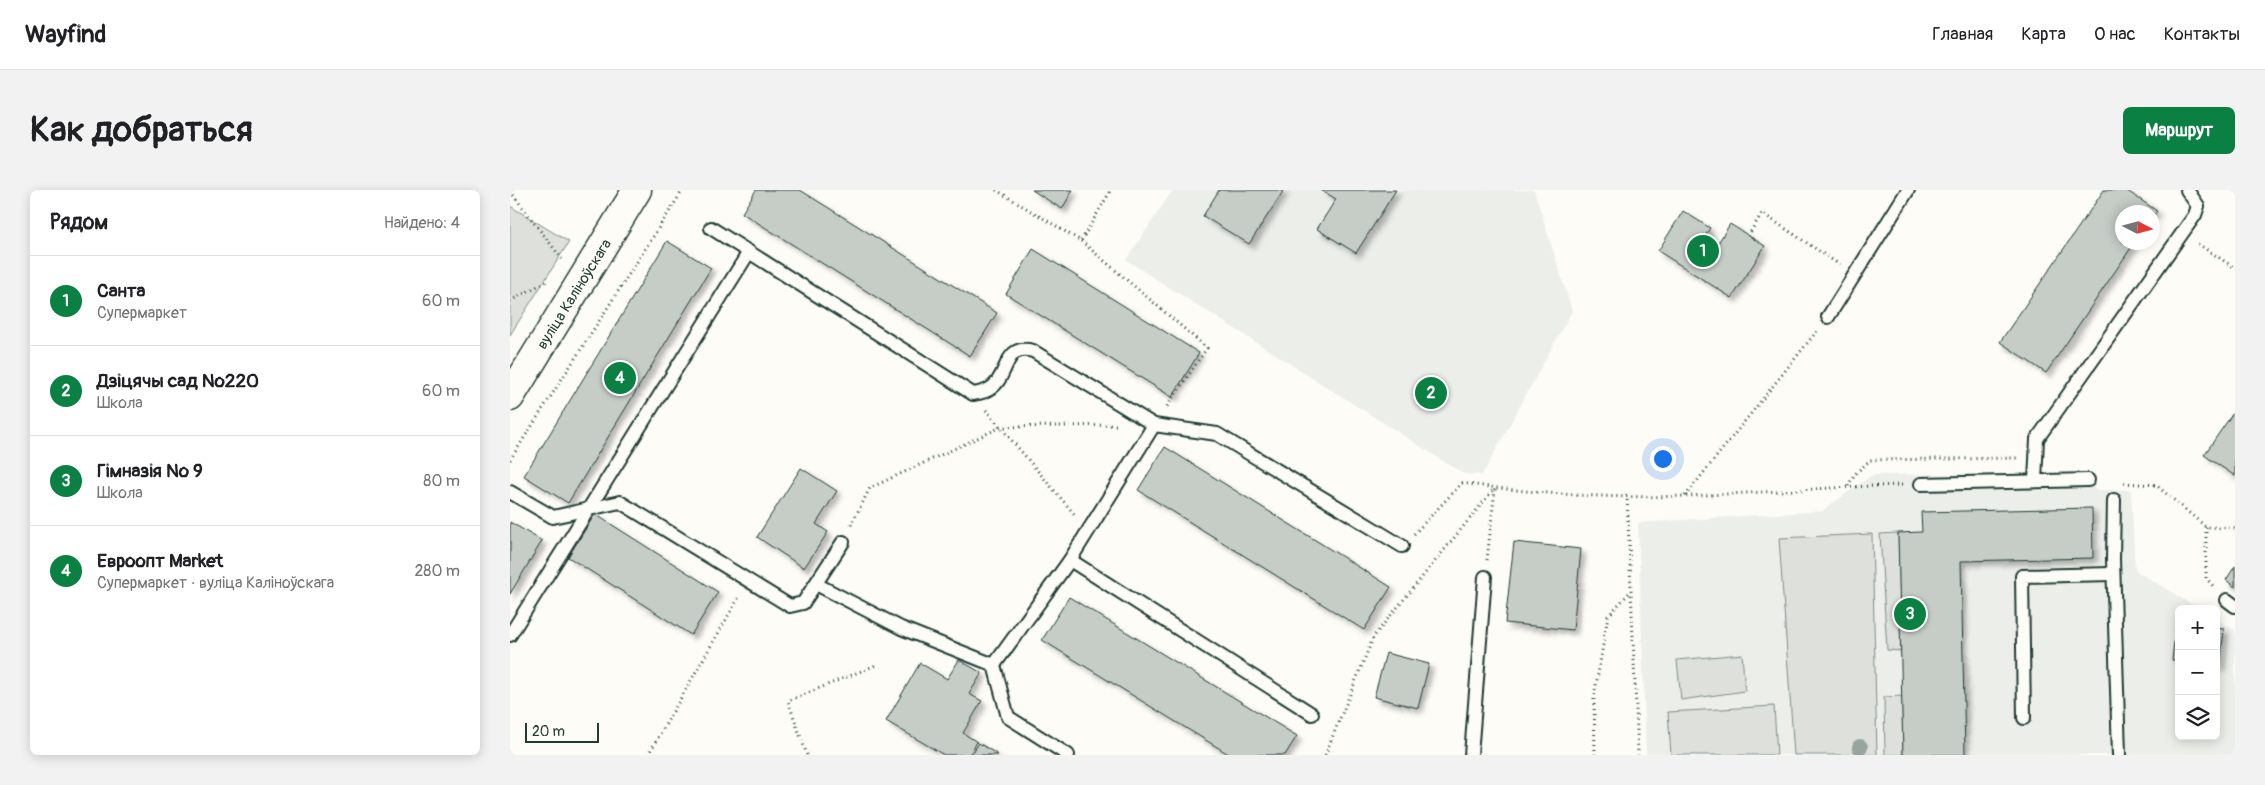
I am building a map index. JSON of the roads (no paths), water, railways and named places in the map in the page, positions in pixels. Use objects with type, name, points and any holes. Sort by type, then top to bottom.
[{"type":"main road","name":"вуліца Каліноўскага","points":[[510,397],[638,190]]},
{"type":"lane","points":[[1828,317],[1908,190]]},
{"type":"lane","points":[[2035,481],[2037,440],[2195,215],[2198,206],[2187,190]]},
{"type":"lane","points":[[711,228],[973,394],[990,390],[996,384],[1013,353],[1024,349],[1033,351],[1154,425],[1217,434],[1402,546]]},
{"type":"lane","points":[[510,635],[749,252]]},
{"type":"lane","points":[[994,665],[1070,560],[1154,425]]},
{"type":"lane","points":[[1921,484],[2088,480]]},
{"type":"lane","points":[[510,492],[553,516],[620,502],[790,606],[803,603],[842,542]]},
{"type":"lane","points":[[2114,500],[2113,574],[2118,755]]},
{"type":"lane","points":[[1070,560],[1312,714]]},
{"type":"lane","points":[[2024,718],[2022,576],[2113,574]]},
{"type":"lane","points":[[1471,755],[1485,577]]},
{"type":"lane","points":[[816,584],[901,628],[994,665]]},
{"type":"lane","points":[[994,665],[1008,717],[1068,755]]},
{"type":"place","name":"Санта","points":[[1703,251]]},
{"type":"place","name":"Евроопт Market","points":[[620,378]]},
{"type":"place","name":"Дзіцячы сад №220","points":[[1431,393]]},
{"type":"place","name":"Гімназія № 9","points":[[1910,614]]}]
